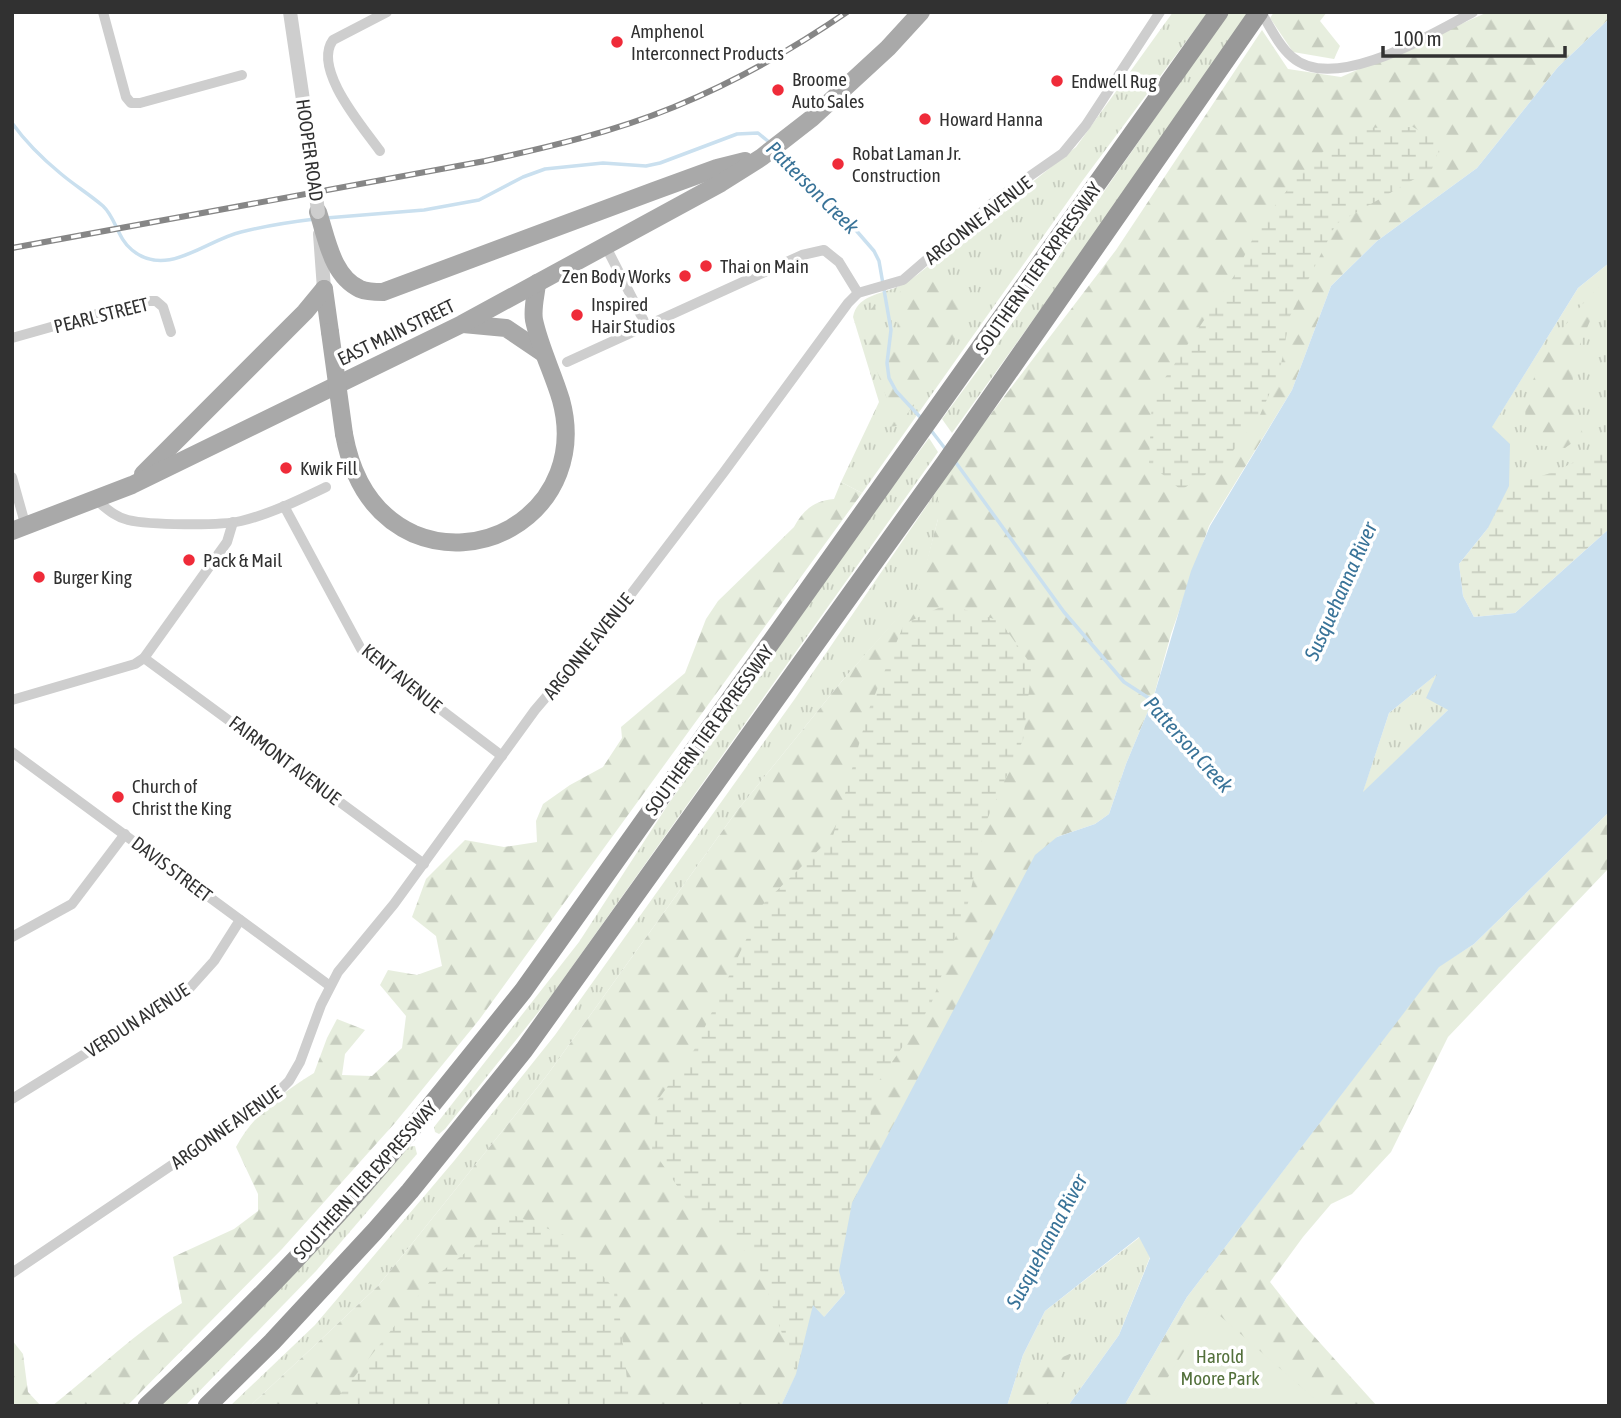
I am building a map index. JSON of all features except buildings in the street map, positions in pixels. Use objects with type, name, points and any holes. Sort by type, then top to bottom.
[{"type":"highway","name":"SOUTHERN TIER EXPRESSWAY","points":[[207,1406],[272,1342],[375,1231],[524,1050],[945,463],[1260,12]]},
{"type":"highway","name":"SOUTHERN TIER EXPRESSWAY","points":[[147,1406],[213,1344],[345,1206],[447,1086],[523,990],[1218,14]]},
{"type":"main road","name":"EAST MAIN STREET","points":[[19,529],[132,485],[462,324],[721,183],[762,157],[812,118],[886,50],[922,12]]},
{"type":"main road","points":[[318,212],[327,256],[345,279],[362,291],[383,292],[717,168],[762,157]]},
{"type":"main road","points":[[324,289],[344,434],[352,470],[365,493],[384,515],[415,534],[445,542],[476,542],[506,531],[530,515],[551,489],[561,470],[566,446],[565,423],[534,317],[537,283]]},
{"type":"main road","points":[[132,485],[305,312],[324,289]]},
{"type":"main road","points":[[462,324],[506,328],[543,353]]},
{"type":"street","points":[[103,12],[126,97],[131,103],[140,103],[242,75]]},
{"type":"street","name":"HOOPER ROAD","points":[[290,12],[318,212]]},
{"type":"street","points":[[380,151],[337,90],[327,55],[333,40],[387,12]]},
{"type":"street","name":"ARGONNE AVENUE","points":[[12,1273],[274,1096],[289,1081],[300,1062],[330,986],[424,864],[535,710],[606,627],[848,303],[858,293],[903,280],[998,200],[1063,152],[1086,125],[1160,12]]},
{"type":"street","points":[[1260,12],[1292,57],[1308,67],[1337,69],[1369,62],[1473,12]]},
{"type":"street","points":[[605,245],[646,325]]},
{"type":"street","points":[[567,362],[818,251],[824,250],[839,262],[858,293]]},
{"type":"street","points":[[324,289],[327,256]]},
{"type":"street","name":"PEARL STREET","points":[[12,338],[143,301],[156,301],[163,307],[171,332]]},
{"type":"street","points":[[12,477],[19,529]]},
{"type":"street","points":[[96,500],[115,515],[127,520],[159,524],[233,522],[284,506],[326,487]]},
{"type":"street","name":"KENT AVENUE","points":[[284,506],[361,649],[502,756]]},
{"type":"street","points":[[12,701],[135,664],[144,658],[227,542],[233,522]]},
{"type":"street","name":"FAIRMONT AVENUE","points":[[144,658],[424,864]]},
{"type":"street","name":"DAVIS STREET","points":[[12,752],[330,986]]},
{"type":"street","points":[[12,937],[72,904],[125,834]]},
{"type":"street","name":"VERDUN AVENUE","points":[[12,1099],[188,990],[214,961],[240,920]]},
{"type":"green space","points":[[1173,12],[1208,12],[1083,180],[862,493],[841,482],[879,402],[853,317],[855,310],[868,298],[899,286],[917,275],[1076,147]]},
{"type":"green space","points":[[1229,12],[1247,12],[1250,18],[952,433],[942,419],[1006,332]]},
{"type":"green space","points":[[1274,12],[1327,12],[1320,21],[1340,46],[1334,59],[1293,52],[1270,18]]},
{"type":"green space","points":[[1488,12],[1609,12],[1609,19],[1558,67],[1477,168],[1377,241],[1331,286],[1292,390],[1209,526],[1171,634],[1153,699],[1109,814],[1095,824],[1057,837],[781,1406],[250,1406],[378,1286],[548,1074],[736,812],[842,681],[918,594],[938,519],[938,489],[949,469],[1116,250],[1262,30],[1288,69],[1341,77]]},
{"type":"green space","points":[[1413,127],[1441,144],[1432,169],[1336,224],[1290,316],[1280,370],[1260,415],[1224,463],[1181,490],[1149,463],[1152,397],[1236,273],[1259,226],[1296,179],[1324,151],[1363,128]]},
{"type":"green space","points":[[1609,263],[1609,529],[1488,528],[1491,428],[1578,288]]},
{"type":"green space","points":[[942,275],[962,289],[968,316],[949,348],[943,371],[897,426],[887,427],[889,405],[866,340],[867,313],[875,305],[878,330],[896,345],[900,291],[928,277]]},
{"type":"green space","points":[[1609,277],[1609,297],[1596,307],[1572,363],[1574,401],[1583,435],[1565,448],[1534,445],[1527,428],[1526,406],[1540,365],[1566,325]]},
{"type":"green space","points":[[929,438],[938,452],[552,995],[445,1129],[439,1134],[435,1132],[434,1127],[579,942],[669,803]]},
{"type":"green space","points":[[1609,448],[1609,529],[1515,613],[1474,617],[1463,596],[1459,564],[1488,528],[1509,486],[1554,472],[1596,451]]},
{"type":"green space","points":[[841,482],[862,493],[479,1020],[394,1124],[282,1249],[127,1406],[52,1406],[182,1303],[173,1257],[234,1229],[258,1211],[258,1194],[236,1147],[251,1124],[270,1105],[314,1073],[337,1019],[365,1030],[345,1054],[342,1075],[372,1076],[402,1048],[406,1016],[380,985],[388,970],[417,975],[442,966],[436,936],[412,917],[426,879],[465,840],[504,847],[537,842],[536,821],[543,804],[603,767],[622,738],[621,727],[685,673],[706,619],[718,601],[794,527],[805,511],[815,504],[834,499]]},
{"type":"green space","points":[[938,489],[938,519],[919,594],[842,681],[736,812],[548,1074],[378,1286],[250,1406],[230,1406],[315,1325],[454,1161],[555,1035],[794,700]]},
{"type":"green space","points":[[947,604],[1000,621],[1032,666],[1023,740],[985,824],[968,903],[930,1007],[872,1091],[867,1174],[852,1203],[839,1271],[845,1293],[824,1317],[813,1305],[796,1374],[757,1261],[693,1209],[652,1149],[657,1101],[694,1050],[763,904],[833,836],[869,709],[904,624]]},
{"type":"green space","points":[[1438,673],[1448,710],[1362,794],[1389,713]]},
{"type":"green space","points":[[1609,812],[1609,868],[1448,1037],[1391,1152],[1352,1194],[1331,1204],[1270,1282],[1303,1324],[1377,1406],[1124,1406],[1187,1297],[1439,966],[1474,944]]},
{"type":"green space","points":[[415,1146],[417,1154],[316,1271],[185,1406],[156,1406],[407,1147]]},
{"type":"green space","points":[[513,1215],[569,1237],[617,1292],[630,1406],[331,1406],[431,1280]]},
{"type":"green space","points":[[1140,1237],[1150,1257],[1119,1335],[1068,1406],[1007,1406],[1023,1355],[1045,1311]]},
{"type":"green space","name":"Harold Moore Park","points":[[1211,1308],[1323,1406],[1150,1406]]},
{"type":"green space","points":[[12,1340],[23,1354],[28,1392],[41,1406],[12,1406]]},
{"type":"green space","points":[[1072,1353],[1047,1406],[1016,1406],[1035,1369]]},
{"type":"water","name":"Susquehanna River","points":[[1609,19],[1609,263],[1578,288],[1492,427],[1510,444],[1509,486],[1488,528],[1459,564],[1463,596],[1474,617],[1515,613],[1609,529],[1609,812],[1474,944],[1439,967],[1187,1297],[1124,1406],[1068,1406],[1119,1335],[1150,1258],[1139,1237],[1045,1311],[1023,1355],[1007,1406],[781,1406],[796,1374],[813,1305],[824,1317],[845,1293],[839,1271],[852,1203],[1035,855],[1057,837],[1095,824],[1109,814],[1153,699],[1191,571],[1210,526],[1292,390],[1331,286],[1377,241],[1477,168],[1558,67]],"holes":[[[1437,674],[1426,698],[1448,710],[1363,792],[1389,713]]]},
{"type":"waterway","name":"Patterson Creek","points":[[12,123],[47,162],[103,206],[127,245],[145,258],[159,261],[173,259],[241,232],[315,219]]},
{"type":"waterway","name":"Patterson Creek","points":[[326,218],[424,210],[479,200],[523,177],[545,169],[603,163],[646,166],[737,134],[758,133],[769,142]]},
{"type":"waterway","name":"Patterson Creek","points":[[780,152],[821,190],[874,251],[879,261],[891,330],[887,363],[889,378],[896,391],[921,418]]},
{"type":"waterway","name":"Patterson Creek","points":[[930,429],[947,451]]},
{"type":"waterway","name":"Patterson Creek","points":[[954,460],[1064,612],[1124,682],[1155,702]]},
{"type":"railway","points":[[12,248],[485,161],[581,138],[651,116],[719,87],[785,52],[847,12]]},
{"type":"place","name":"Amphenol Interconnect Products","points":[[617,42]]},
{"type":"place","name":"Endwell Rug","points":[[1057,81]]},
{"type":"place","name":"Broome Auto Sales","points":[[778,90]]},
{"type":"place","name":"Howard Hanna","points":[[925,119]]},
{"type":"place","name":"Robat Laman Jr. Construction","points":[[838,164]]},
{"type":"place","name":"Thai on Main","points":[[706,266]]},
{"type":"place","name":"Zen Body Works","points":[[685,276]]},
{"type":"place","name":"Inspired Hair Studios","points":[[577,315]]},
{"type":"place","name":"Kwik Fill","points":[[286,468]]},
{"type":"place","name":"Pack & Mail","points":[[189,560]]},
{"type":"place","name":"Burger King","points":[[39,577]]},
{"type":"place","name":"Church of Christ the King","points":[[118,797]]}]
